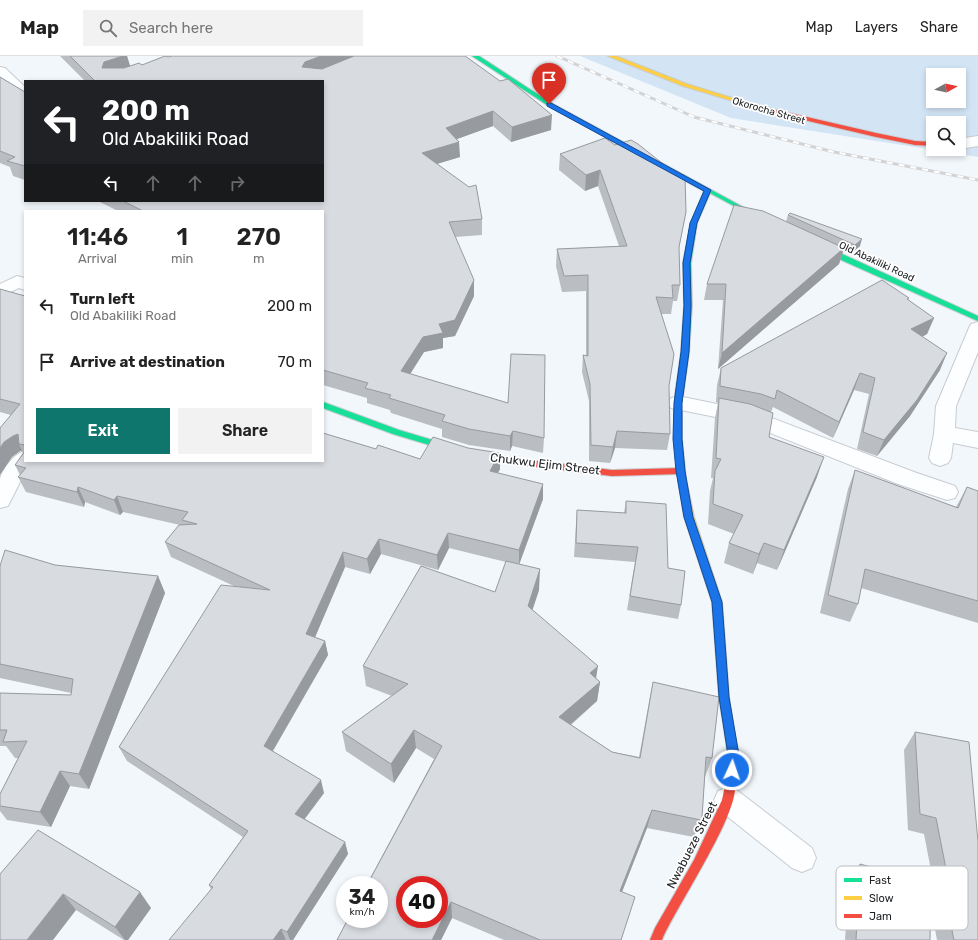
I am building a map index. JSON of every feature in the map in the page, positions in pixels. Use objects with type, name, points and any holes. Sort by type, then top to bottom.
[{"type":"street","points":[[475,56],[549,104],[774,225]]},
{"type":"street","name":"Okorocha Street","points":[[611,56],[649,73],[714,94],[809,121],[915,143],[926,144]]},
{"type":"street","points":[[1,73],[24,94]]},
{"type":"street","points":[[966,143],[978,141]]},
{"type":"street","name":"Nwabueze Street","points":[[656,940],[659,932],[698,864],[728,800],[734,755],[724,697],[717,602],[689,517],[680,471],[678,439],[678,403],[685,352],[688,306],[687,263],[694,223],[708,190]]},
{"type":"street","name":"Old Abakiliki Road","points":[[808,242],[978,319]]},
{"type":"street","points":[[0,291],[17,282],[24,284]]},
{"type":"street","points":[[940,458],[944,434],[946,406],[978,328]]},
{"type":"street","points":[[678,403],[749,417],[906,478],[947,492]]},
{"type":"street","name":"Chukwu Ejim Street","points":[[324,405],[396,432],[469,454],[525,464],[612,472],[680,471]]},
{"type":"street","points":[[944,434],[978,440]]},
{"type":"street","points":[[0,500],[15,471],[24,460]]},
{"type":"street","points":[[728,800],[802,858]]},
{"type":"shaded area","points":[[580,56],[978,56],[978,157],[966,155],[966,116],[926,116],[926,149],[731,118]]},
{"type":"building","points":[[70,56],[123,56],[104,62],[102,68],[124,68],[139,63],[142,65],[165,56],[321,56],[305,62],[302,67],[322,69],[354,56],[465,56],[500,81],[508,79],[552,115],[512,127],[493,111],[446,128],[459,142],[422,153],[469,187],[476,185],[482,219],[449,222],[474,280],[455,320],[439,324],[443,333],[423,337],[401,371],[508,403],[511,354],[545,355],[544,438],[513,431],[510,436],[469,429],[442,421],[445,415],[389,398],[391,395],[365,388],[368,383],[324,370],[324,210],[141,210],[125,202],[324,202],[324,80],[94,80]]},
{"type":"building","points":[[0,77],[24,91],[24,166],[7,161],[15,157],[0,151]]},
{"type":"building","points":[[605,138],[615,145],[631,140],[677,175],[685,177],[686,212],[679,247],[680,285],[672,285],[673,298],[656,297],[674,354],[669,386],[670,434],[617,431],[613,447],[591,445],[590,384],[583,355],[588,356],[588,275],[564,276],[557,249],[627,246],[600,170],[586,175],[560,154]]},
{"type":"building","points":[[734,205],[763,211],[844,248],[722,353],[726,284],[707,284]]},
{"type":"building","points":[[790,213],[862,239],[855,245],[788,215]]},
{"type":"building","points":[[882,280],[909,298],[907,299],[934,318],[911,329],[947,353],[917,400],[884,440],[863,432],[875,378],[860,373],[839,422],[777,390],[775,399],[761,394],[720,386],[721,368]]},
{"type":"building","points":[[0,289],[24,296],[24,445],[19,444],[18,434],[4,442],[0,448],[0,428],[20,404],[0,399]]},
{"type":"building","points":[[719,398],[750,404],[773,413],[769,437],[824,457],[784,550],[764,543],[759,554],[729,543],[743,515],[713,504],[715,471],[721,459],[716,458]]},
{"type":"building","points":[[324,433],[376,449],[378,445],[420,459],[433,437],[468,448],[500,453],[490,471],[543,484],[519,550],[448,533],[437,555],[379,539],[367,559],[343,552],[306,634],[325,641],[264,746],[321,780],[295,814],[345,842],[287,932],[281,929],[273,940],[169,940],[213,887],[209,885],[248,831],[119,747],[221,585],[270,590],[165,542],[179,525],[197,524],[182,520],[188,512],[117,496],[114,500],[78,487],[77,492],[18,477],[26,468],[15,465],[24,452],[24,462],[324,462]]},
{"type":"building","points":[[855,470],[958,508],[967,487],[978,491],[978,601],[865,569],[858,604],[828,595]]},
{"type":"building","points":[[626,501],[666,504],[668,568],[685,571],[681,605],[630,596],[638,547],[576,543],[577,510],[626,513]]},
{"type":"building","points":[[5,550],[55,565],[158,576],[79,774],[60,771],[40,812],[0,806],[0,794],[27,741],[3,742],[7,730],[0,730],[0,693],[71,695],[73,679],[0,664],[0,566]]},
{"type":"building","points":[[506,561],[540,569],[528,606],[598,666],[590,673],[600,682],[559,717],[612,752],[640,758],[653,682],[719,697],[712,758],[706,757],[701,820],[652,810],[620,891],[635,897],[621,940],[540,940],[451,902],[448,908],[448,876],[396,876],[396,928],[438,928],[432,940],[337,940],[343,928],[388,928],[388,876],[372,876],[442,746],[414,730],[391,764],[342,732],[408,684],[363,666],[421,566],[495,592]]},
{"type":"building","points":[[915,732],[969,742],[978,842],[978,940],[954,940],[952,930],[968,930],[968,866],[945,866],[936,818],[920,814]]},
{"type":"building","points":[[38,830],[140,892],[115,927],[63,894],[27,940],[0,940],[0,874]]},
{"type":"building","points":[[857,930],[930,930],[930,940],[856,940]]},
{"type":"railway","points":[[557,56],[694,117],[834,152],[978,180]]},
{"type":"traffic: fast","points":[[475,56],[549,104],[764,220]]},
{"type":"traffic: fast","points":[[682,479],[678,439],[678,403],[685,352],[688,306],[687,263],[694,223],[708,190]]},
{"type":"traffic: fast","points":[[815,245],[978,319]]},
{"type":"traffic: fast","points":[[324,405],[396,432],[469,454],[521,462]]},
{"type":"traffic: slow","points":[[611,56],[685,85],[768,110]]},
{"type":"traffic: slow","points":[[682,479],[689,517],[717,602],[724,697],[733,755],[730,785]]},
{"type":"traffic: jam","points":[[768,110],[876,135],[915,143],[926,144]]},
{"type":"traffic: jam","points":[[521,462],[612,473],[680,471]]},
{"type":"traffic: jam","points":[[656,940],[659,932],[698,864],[728,800],[730,785]]},
{"type":"route","points":[[549,104],[708,190],[694,223],[687,263],[688,306],[685,352],[678,403],[678,439],[680,471],[689,517],[717,602],[724,697],[734,755],[732,770]]}]
